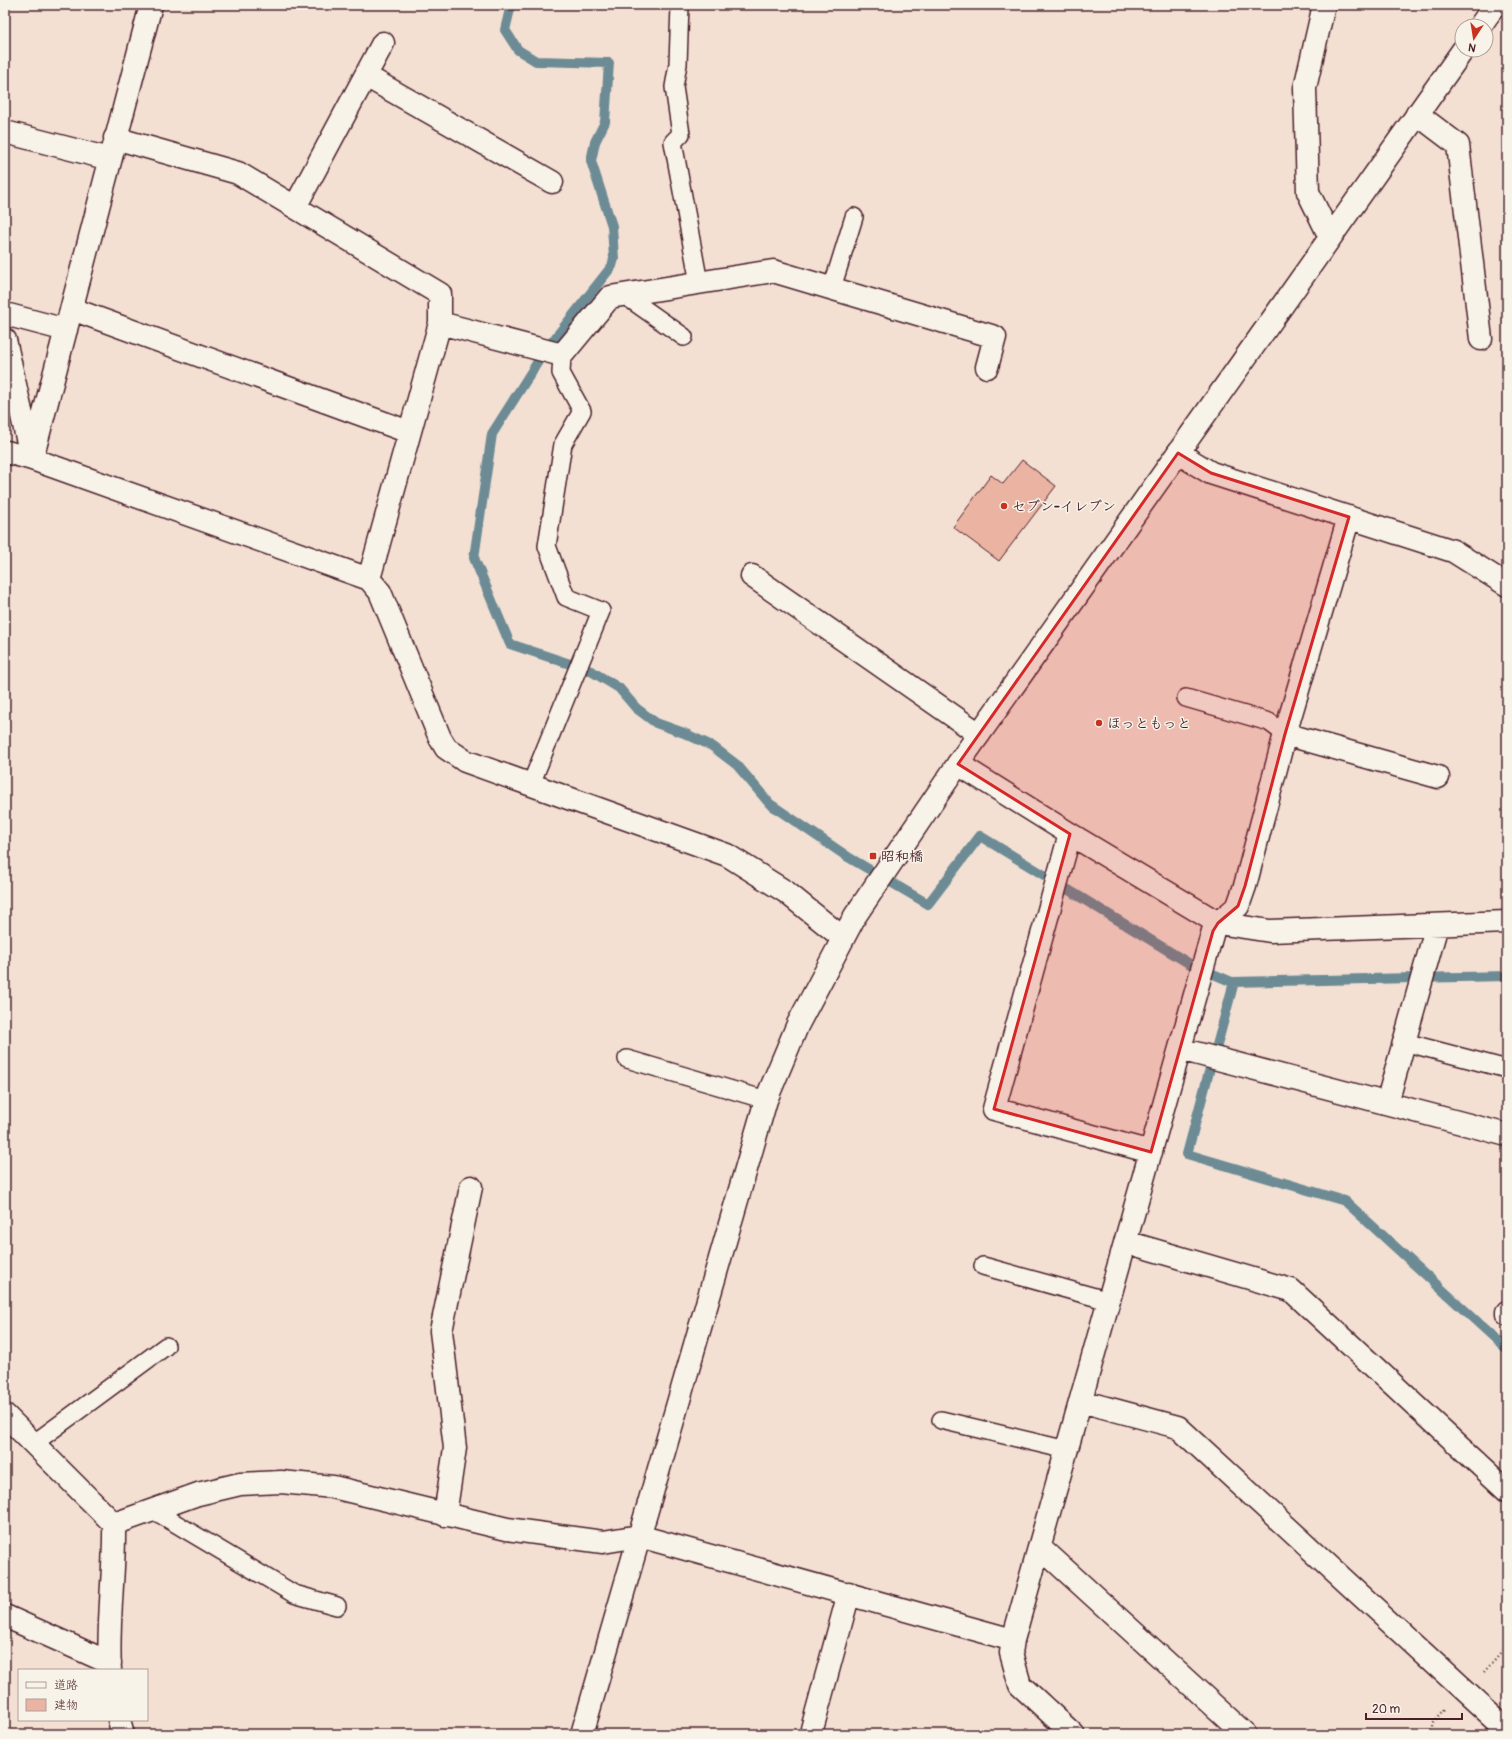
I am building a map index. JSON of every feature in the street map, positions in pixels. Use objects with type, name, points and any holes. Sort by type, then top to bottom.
[{"type":"street","points":[[32,459],[151,5]]},
{"type":"street","points":[[1324,5],[1304,88],[1308,192],[1330,237]]},
{"type":"street","points":[[1486,18],[1495,5]]},
{"type":"street","points":[[295,207],[383,43]]},
{"type":"street","points":[[582,1734],[766,1100],[798,1024],[842,938],[891,862],[958,764],[1457,58]]},
{"type":"street","points":[[366,76],[552,182]]},
{"type":"street","points":[[1417,114],[1458,145],[1481,340]]},
{"type":"street","points":[[5,132],[110,159]]},
{"type":"street","points":[[115,138],[238,173],[440,294],[440,323],[408,432],[369,579]]},
{"type":"street","points":[[440,323],[558,354],[610,297],[773,271],[995,338],[986,367]]},
{"type":"street","points":[[72,309],[408,432]]},
{"type":"street","points":[[5,314],[66,330]]},
{"type":"street","points":[[5,340],[32,459]]},
{"type":"street","points":[[5,454],[7,452],[32,459],[369,579],[380,592],[440,738],[446,748],[465,761],[727,855],[786,892],[842,938]]},
{"type":"street","points":[[1178,453],[1211,473],[1453,551],[1507,585]]},
{"type":"street","points":[[1066,1732],[1020,1685],[1011,1653],[1013,1640],[1208,949],[1218,923],[1238,906],[1245,886],[1285,734],[1349,517]]},
{"type":"street","points":[[752,576],[979,734]]},
{"type":"street","points":[[1285,734],[1438,777]]},
{"type":"street","points":[[958,764],[1070,834],[1218,923],[1270,932],[1507,922]]},
{"type":"street","points":[[1070,834],[994,1109],[1151,1152]]},
{"type":"street","points":[[1387,1103],[1437,925]]},
{"type":"street","points":[[1180,1049],[1507,1135]]},
{"type":"street","points":[[445,1515],[455,1448],[441,1331],[471,1187]]},
{"type":"street","points":[[1126,1242],[1291,1290],[1507,1490]]},
{"type":"street","points":[[1081,1402],[1178,1427],[1507,1730]]},
{"type":"street","points":[[5,1415],[114,1524],[108,1633],[110,1666],[5,1616]]},
{"type":"street","points":[[114,1524],[198,1494],[240,1484],[282,1482],[332,1487],[507,1529],[604,1542],[640,1536],[849,1593],[1013,1640]]},
{"type":"street","points":[[1040,1547],[1245,1734]]},
{"type":"street","points":[[812,1728],[849,1593]]},
{"type":"street","points":[[119,1721],[123,1734]]},
{"type":"lane","points":[[680,5],[678,64],[674,87],[681,134],[674,142],[698,283]]},
{"type":"lane","points":[[832,288],[854,217]]},
{"type":"lane","points":[[623,294],[684,337]]},
{"type":"lane","points":[[531,784],[601,611],[566,597],[547,546],[563,444],[582,411],[561,373],[558,354]]},
{"type":"lane","points":[[1186,698],[1269,722],[1285,734]]},
{"type":"lane","points":[[1404,1042],[1507,1069]]},
{"type":"lane","points":[[627,1059],[766,1100]]},
{"type":"lane","points":[[983,1266],[1109,1301]]},
{"type":"lane","points":[[33,1444],[166,1346]]},
{"type":"lane","points":[[941,1420],[1067,1450]]},
{"type":"lane","points":[[153,1510],[294,1594],[337,1606]]},
{"type":"highlighted area","points":[[1178,453],[1211,473],[1349,517],[1285,734],[1245,886],[1238,906],[1218,923],[1213,931],[1151,1152],[994,1109],[1070,834],[958,764]]},
{"type":"building","name":"セブン-イレブン","points":[[1022,460],[1056,486],[999,561],[953,527],[991,475],[1003,484]]},
{"type":"waterway","points":[[511,5],[505,30],[518,50],[536,61],[609,63],[605,122],[595,142],[591,161],[612,226],[614,259],[612,266],[544,352],[492,434],[474,558],[510,644],[591,671],[619,688],[636,708],[656,723],[684,733],[712,746],[737,765],[770,804],[848,857],[928,904],[980,836],[1190,964],[1232,982],[1507,976]]},
{"type":"waterway","points":[[1216,1049],[1234,982]]},
{"type":"waterway","points":[[1209,1072],[1187,1154],[1345,1201],[1507,1349]]},
{"type":"place","name":"セブン-イレブン","points":[[1004,506]]},
{"type":"place","name":"ほっともっと","points":[[1099,723]]},
{"type":"place","name":"昭和橋","points":[[873,856]]}]
